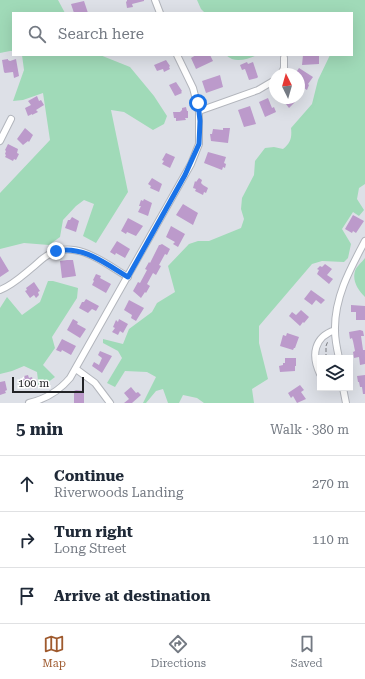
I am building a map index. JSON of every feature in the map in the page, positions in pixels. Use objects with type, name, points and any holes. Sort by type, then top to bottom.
[{"type":"street","points":[[156,0],[160,12]]},
{"type":"street","points":[[29,403],[42,399],[57,391],[70,378],[191,164],[199,144],[199,111],[193,88],[177,56]]},
{"type":"street","points":[[284,58],[284,68]]},
{"type":"street","points":[[199,111],[258,90],[269,84]]},
{"type":"street","points":[[0,141],[11,119]]},
{"type":"street","points":[[339,355],[335,330],[336,311],[341,291],[365,241]]},
{"type":"street","points":[[0,290],[12,284],[50,254],[69,249],[84,252],[128,277]]},
{"type":"street","points":[[317,366],[315,361],[319,340],[335,330]]},
{"type":"street","points":[[76,369],[95,383],[110,403]]},
{"type":"street","points":[[343,391],[346,403]]},
{"type":"path","points":[[326,355],[326,346],[329,337],[328,333]]},
{"type":"green space","points":[[0,0],[58,0],[64,12],[12,12],[12,51],[0,53]]},
{"type":"green space","points":[[197,0],[365,0],[365,184],[359,188],[357,199],[364,210],[359,216],[353,212],[342,229],[351,244],[348,258],[344,262],[322,261],[312,264],[259,326],[259,343],[268,379],[252,389],[254,403],[204,403],[197,398],[183,395],[179,403],[168,403],[163,389],[156,391],[146,403],[143,403],[156,377],[147,372],[125,371],[115,387],[107,383],[122,358],[118,351],[103,343],[103,339],[123,344],[129,329],[152,312],[157,303],[175,292],[168,266],[189,244],[198,241],[209,241],[241,228],[244,219],[241,209],[242,198],[254,175],[255,161],[265,148],[274,147],[283,149],[288,144],[291,137],[291,128],[312,104],[318,80],[330,56],[353,56],[353,12],[204,12]]},
{"type":"green space","points":[[22,56],[102,56],[130,67],[154,96],[167,116],[164,124],[153,130],[124,112],[111,110],[128,192],[96,243],[83,236],[94,204],[84,200],[63,220],[60,237],[49,245],[24,243],[0,249],[0,193],[50,140],[43,93],[23,100],[13,101],[24,70]]},
{"type":"green space","points":[[227,56],[254,56],[241,60]]},
{"type":"green space","points":[[365,258],[365,297],[356,285],[354,275],[355,271]]},
{"type":"green space","points":[[48,281],[78,288],[77,298],[52,337],[55,348],[43,365],[55,377],[39,389],[37,372],[24,366],[0,374],[0,308],[7,297],[22,315],[40,302]]},
{"type":"building","points":[[127,0],[144,1],[132,4],[133,7],[127,8]]},
{"type":"building","points":[[84,1],[88,12],[74,12],[71,4]]},
{"type":"building","points":[[194,56],[210,56],[213,61],[196,69],[191,58]]},
{"type":"building","points":[[303,56],[319,56],[319,64],[302,65]]},
{"type":"building","points":[[8,59],[10,61],[16,59],[19,76],[14,78],[13,72],[4,72],[2,60]]},
{"type":"building","points":[[166,60],[170,66],[170,69],[164,72],[163,69],[157,71],[154,65]]},
{"type":"building","points":[[247,62],[248,64],[253,62],[258,77],[257,78],[249,80],[245,69],[242,70],[240,65]]},
{"type":"building","points":[[305,72],[313,77],[308,84],[307,90],[305,89]]},
{"type":"building","points":[[220,75],[223,87],[206,93],[202,81]]},
{"type":"building","points":[[176,82],[182,93],[175,96],[169,85]]},
{"type":"building","points":[[37,96],[39,101],[41,100],[44,105],[36,110],[38,112],[28,116],[25,108],[31,105],[28,101]]},
{"type":"building","points":[[268,98],[269,104],[272,108],[274,107],[276,112],[265,117],[259,102]]},
{"type":"building","points":[[286,104],[293,104],[289,108]]},
{"type":"building","points":[[250,106],[256,124],[244,127],[238,110]]},
{"type":"building","points":[[186,107],[188,111],[188,118],[185,118],[186,120],[176,121],[173,112],[180,112],[182,108]]},
{"type":"building","points":[[25,128],[33,135],[29,142],[28,141],[23,145],[17,139]]},
{"type":"building","points":[[223,128],[230,128],[228,143],[211,141],[210,134],[212,134],[213,129],[223,130]]},
{"type":"building","points":[[8,144],[18,149],[17,153],[19,154],[16,160],[14,159],[13,161],[5,157],[5,150]]},
{"type":"building","points":[[208,152],[226,157],[224,163],[226,164],[225,168],[223,167],[222,170],[204,163]]},
{"type":"building","points":[[166,153],[175,157],[170,168],[162,164],[164,161],[162,160]]},
{"type":"building","points":[[152,178],[162,184],[159,192],[150,188],[151,186],[148,184]]},
{"type":"building","points":[[199,178],[202,180],[201,183],[208,188],[206,193],[204,192],[203,195],[195,191],[196,189],[193,188],[195,181],[196,182]]},
{"type":"building","points":[[144,199],[152,203],[148,216],[138,212],[141,206],[139,206],[141,200],[143,201]]},
{"type":"building","points":[[183,204],[198,213],[193,225],[176,215]]},
{"type":"building","points":[[353,215],[364,221],[356,233],[353,231],[352,233],[345,229]]},
{"type":"building","points":[[72,217],[79,221],[76,232],[65,228],[68,220]]},
{"type":"building","points":[[128,218],[143,226],[136,236],[127,232],[126,234],[121,231]]},
{"type":"building","points":[[171,226],[185,234],[178,247],[173,244],[175,242],[166,237]]},
{"type":"building","points":[[117,241],[130,249],[125,258],[116,253],[115,255],[110,252]]},
{"type":"building","points":[[162,244],[170,249],[167,255],[165,254],[159,265],[161,266],[156,275],[153,273],[147,284],[150,286],[141,298],[133,291],[138,282],[140,283],[147,270],[145,269],[149,262],[150,263],[159,245]]},
{"type":"building","points":[[0,256],[9,271],[0,277]]},
{"type":"building","points":[[73,260],[76,276],[62,278],[60,261]]},
{"type":"building","points":[[325,264],[332,269],[327,275],[333,279],[329,284],[317,274],[319,270],[317,269]]},
{"type":"building","points":[[96,274],[111,284],[106,293],[92,285]]},
{"type":"building","points":[[34,282],[40,291],[38,292],[39,295],[36,298],[34,295],[30,298],[25,291],[27,290],[26,288]]},
{"type":"building","points":[[311,290],[325,300],[321,304],[316,300],[312,305],[304,299]]},
{"type":"building","points":[[86,299],[99,306],[96,311],[92,309],[88,313],[79,308],[82,302]]},
{"type":"building","points":[[129,300],[144,308],[136,321],[131,318],[132,315],[124,310]]},
{"type":"building","points":[[351,305],[365,306],[365,320],[356,320],[356,312],[351,312]]},
{"type":"building","points":[[301,310],[309,317],[300,326],[289,316],[292,312],[296,315]]},
{"type":"building","points":[[73,319],[78,322],[77,324],[86,329],[80,338],[67,330]]},
{"type":"building","points":[[119,319],[128,324],[123,333],[120,331],[118,335],[112,332],[115,328],[113,327],[116,320],[118,322]]},
{"type":"building","points":[[360,330],[363,331],[364,336],[361,336],[363,350],[365,350],[365,364],[360,365],[359,357],[354,358],[353,352],[355,351],[349,332]]},
{"type":"building","points":[[287,333],[299,337],[293,350],[280,346],[283,335],[286,336]]},
{"type":"building","points":[[62,339],[76,346],[71,355],[62,350],[61,352],[56,350]]},
{"type":"building","points":[[100,351],[112,356],[102,373],[92,366],[94,362],[99,365],[102,358],[98,355]]},
{"type":"building","points":[[285,358],[296,358],[295,371],[280,372],[279,366],[285,363]]},
{"type":"building","points":[[28,375],[29,378],[32,377],[34,386],[23,388],[21,379],[25,379],[24,376]]},
{"type":"building","points":[[365,375],[365,394],[363,394],[362,387],[360,387],[357,376]]},
{"type":"building","points":[[5,381],[7,390],[5,391],[6,393],[0,395],[0,382]]},
{"type":"building","points":[[300,385],[304,390],[301,392],[306,399],[297,403],[293,396],[291,398],[288,393]]},
{"type":"building","points":[[131,387],[136,393],[138,392],[141,395],[132,403],[124,403],[129,399],[124,393]]},
{"type":"building","points":[[74,391],[84,391],[84,403],[74,403]]},
{"type":"route","points":[[56,251],[69,249],[84,252],[128,277],[191,164],[199,144],[200,121],[198,103]]}]
